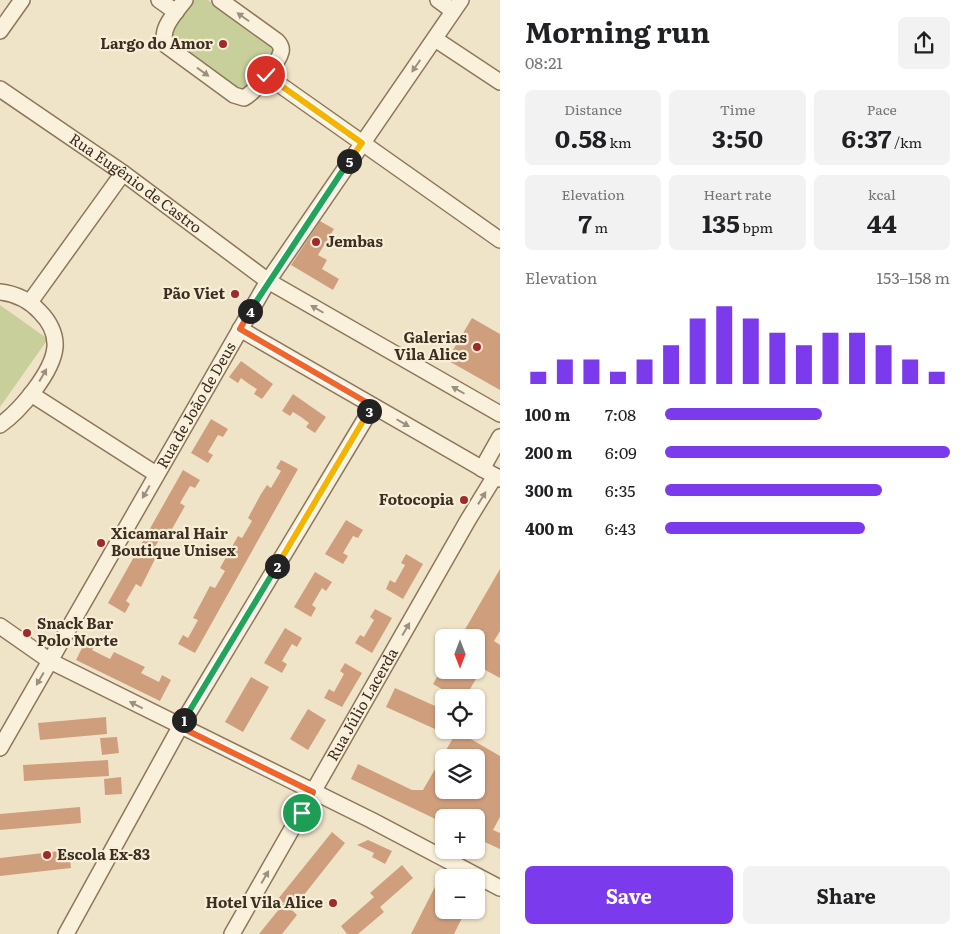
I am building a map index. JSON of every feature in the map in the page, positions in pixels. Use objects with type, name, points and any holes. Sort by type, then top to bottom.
[{"type":"street","points":[[0,31],[22,0]]},
{"type":"street","points":[[160,0],[181,6],[163,32],[164,41],[234,95],[244,98],[266,75],[281,53],[281,46],[278,41],[220,0]]},
{"type":"street","points":[[438,0],[457,5]]},
{"type":"street","name":"Rua de João de Deus","points":[[0,748],[268,281],[457,5]]},
{"type":"street","points":[[435,39],[500,82]]},
{"type":"street","points":[[266,75],[500,240]]},
{"type":"street","name":"Rua Eugênio de Castro","points":[[0,89],[122,173],[268,281],[500,414]]},
{"type":"street","points":[[30,302],[122,173]]},
{"type":"street","points":[[0,292],[18,296],[30,302],[45,317],[51,328],[55,348],[43,376],[31,394],[0,425]]},
{"type":"street","points":[[240,329],[498,478]]},
{"type":"street","points":[[31,394],[156,474]]},
{"type":"street","points":[[66,934],[180,727],[373,406]]},
{"type":"street","points":[[482,469],[500,437]]},
{"type":"street","name":"Rua Júlio Lacerda","points":[[232,934],[468,520],[498,478]]},
{"type":"street","points":[[0,626],[50,661],[500,888]]},
{"type":"green space","points":[[192,0],[208,0],[278,49],[244,97],[165,39]]},
{"type":"green space","points":[[0,305],[48,339],[0,407]]},
{"type":"building","name":"Jembas","points":[[320,221],[334,229],[318,255],[327,260],[322,269],[339,279],[333,290],[291,265]]},
{"type":"building","name":"Galerias Vila Alice","points":[[472,318],[500,334],[500,390],[447,360]]},
{"type":"building","points":[[241,361],[273,384],[262,399],[254,394],[257,389],[241,378],[238,383],[229,377]]},
{"type":"building","points":[[293,394],[326,417],[315,433],[306,427],[309,423],[301,417],[293,412],[290,416],[282,411]]},
{"type":"building","points":[[211,419],[228,429],[223,437],[218,435],[208,452],[213,455],[208,463],[191,453]]},
{"type":"building","points":[[281,460],[298,469],[195,653],[178,644],[183,635],[188,638],[198,620],[193,618],[210,586],[215,588],[225,571],[220,568],[238,536],[242,538],[252,521],[248,518],[261,494],[267,485],[271,488],[281,471],[276,468]]},
{"type":"building","points":[[183,470],[200,480],[195,488],[190,486],[180,503],[185,506],[167,538],[162,535],[152,552],[157,555],[141,587],[136,584],[126,601],[130,604],[125,613],[108,603]]},
{"type":"building","points":[[346,520],[363,530],[358,538],[353,536],[343,553],[348,556],[343,564],[325,554]]},
{"type":"building","points":[[406,554],[423,564],[403,599],[386,589],[390,580],[395,583],[405,565],[401,563]]},
{"type":"building","points":[[500,569],[500,631],[494,641],[500,645],[500,678],[485,670],[485,629],[465,629]]},
{"type":"building","points":[[315,572],[332,582],[326,591],[322,588],[312,605],[316,608],[311,617],[294,607]]},
{"type":"building","points":[[375,609],[392,618],[372,653],[355,643],[360,635],[364,637],[374,620],[370,617]]},
{"type":"building","points":[[285,628],[302,638],[297,647],[292,644],[282,661],[287,664],[282,673],[264,663]]},
{"type":"building","points":[[87,638],[96,643],[92,650],[110,659],[114,652],[145,667],[141,673],[159,682],[162,675],[171,680],[160,701],[76,660]]},
{"type":"building","points":[[345,663],[362,673],[342,707],[324,698],[329,689],[334,692],[344,674],[340,671]]},
{"type":"building","points":[[251,677],[269,687],[243,732],[225,722]]},
{"type":"building","points":[[436,679],[476,679],[470,689],[442,689],[433,684]]},
{"type":"building","points":[[395,688],[435,706],[435,729],[386,707]]},
{"type":"building","points":[[308,709],[326,720],[308,750],[290,739]]},
{"type":"building","points":[[106,717],[107,734],[40,740],[38,723]]},
{"type":"building","points":[[117,737],[119,753],[102,755],[100,738]]},
{"type":"building","points":[[452,739],[471,739],[500,756],[500,817],[493,830],[500,833],[500,849],[485,842],[485,809],[435,809],[435,819],[351,779],[358,764],[412,790],[423,790],[435,769],[435,799],[485,799],[485,749],[447,749]]},
{"type":"building","points":[[108,760],[109,776],[24,781],[23,765]]},
{"type":"building","points":[[121,777],[122,794],[105,795],[104,779]]},
{"type":"building","points":[[80,807],[81,823],[0,830],[0,814]]},
{"type":"building","points":[[332,832],[345,843],[292,910],[297,915],[282,934],[259,934],[284,903],[278,899]]},
{"type":"building","points":[[368,840],[392,851],[385,864],[372,857],[374,853],[357,845]]},
{"type":"building","points":[[69,850],[71,868],[0,876],[0,858]]},
{"type":"building","points":[[402,865],[413,878],[380,907],[384,912],[358,934],[347,934],[341,926],[374,897],[370,893]]},
{"type":"building","points":[[435,887],[435,919],[462,919],[454,934],[411,934]]},
{"type":"place","name":"Largo do Amor","points":[[223,44]]},
{"type":"place","name":"Jembas","points":[[316,242]]},
{"type":"place","name":"Pão Viet","points":[[235,294]]},
{"type":"place","name":"Galerias Vila Alice","points":[[477,347]]},
{"type":"place","name":"Fotocopia","points":[[464,500]]},
{"type":"place","name":"Xicamaral Hair Boutique Unisex","points":[[101,543]]},
{"type":"place","name":"Snack Bar Polo Norte","points":[[27,633]]},
{"type":"place","name":"Escola Ex-83","points":[[47,855]]},
{"type":"place","name":"Hotel Vila Alice","points":[[333,903]]},
{"type":"route","points":[[266,75],[362,143],[268,281],[240,329],[373,406],[180,727],[313,792],[302,813]]}]
